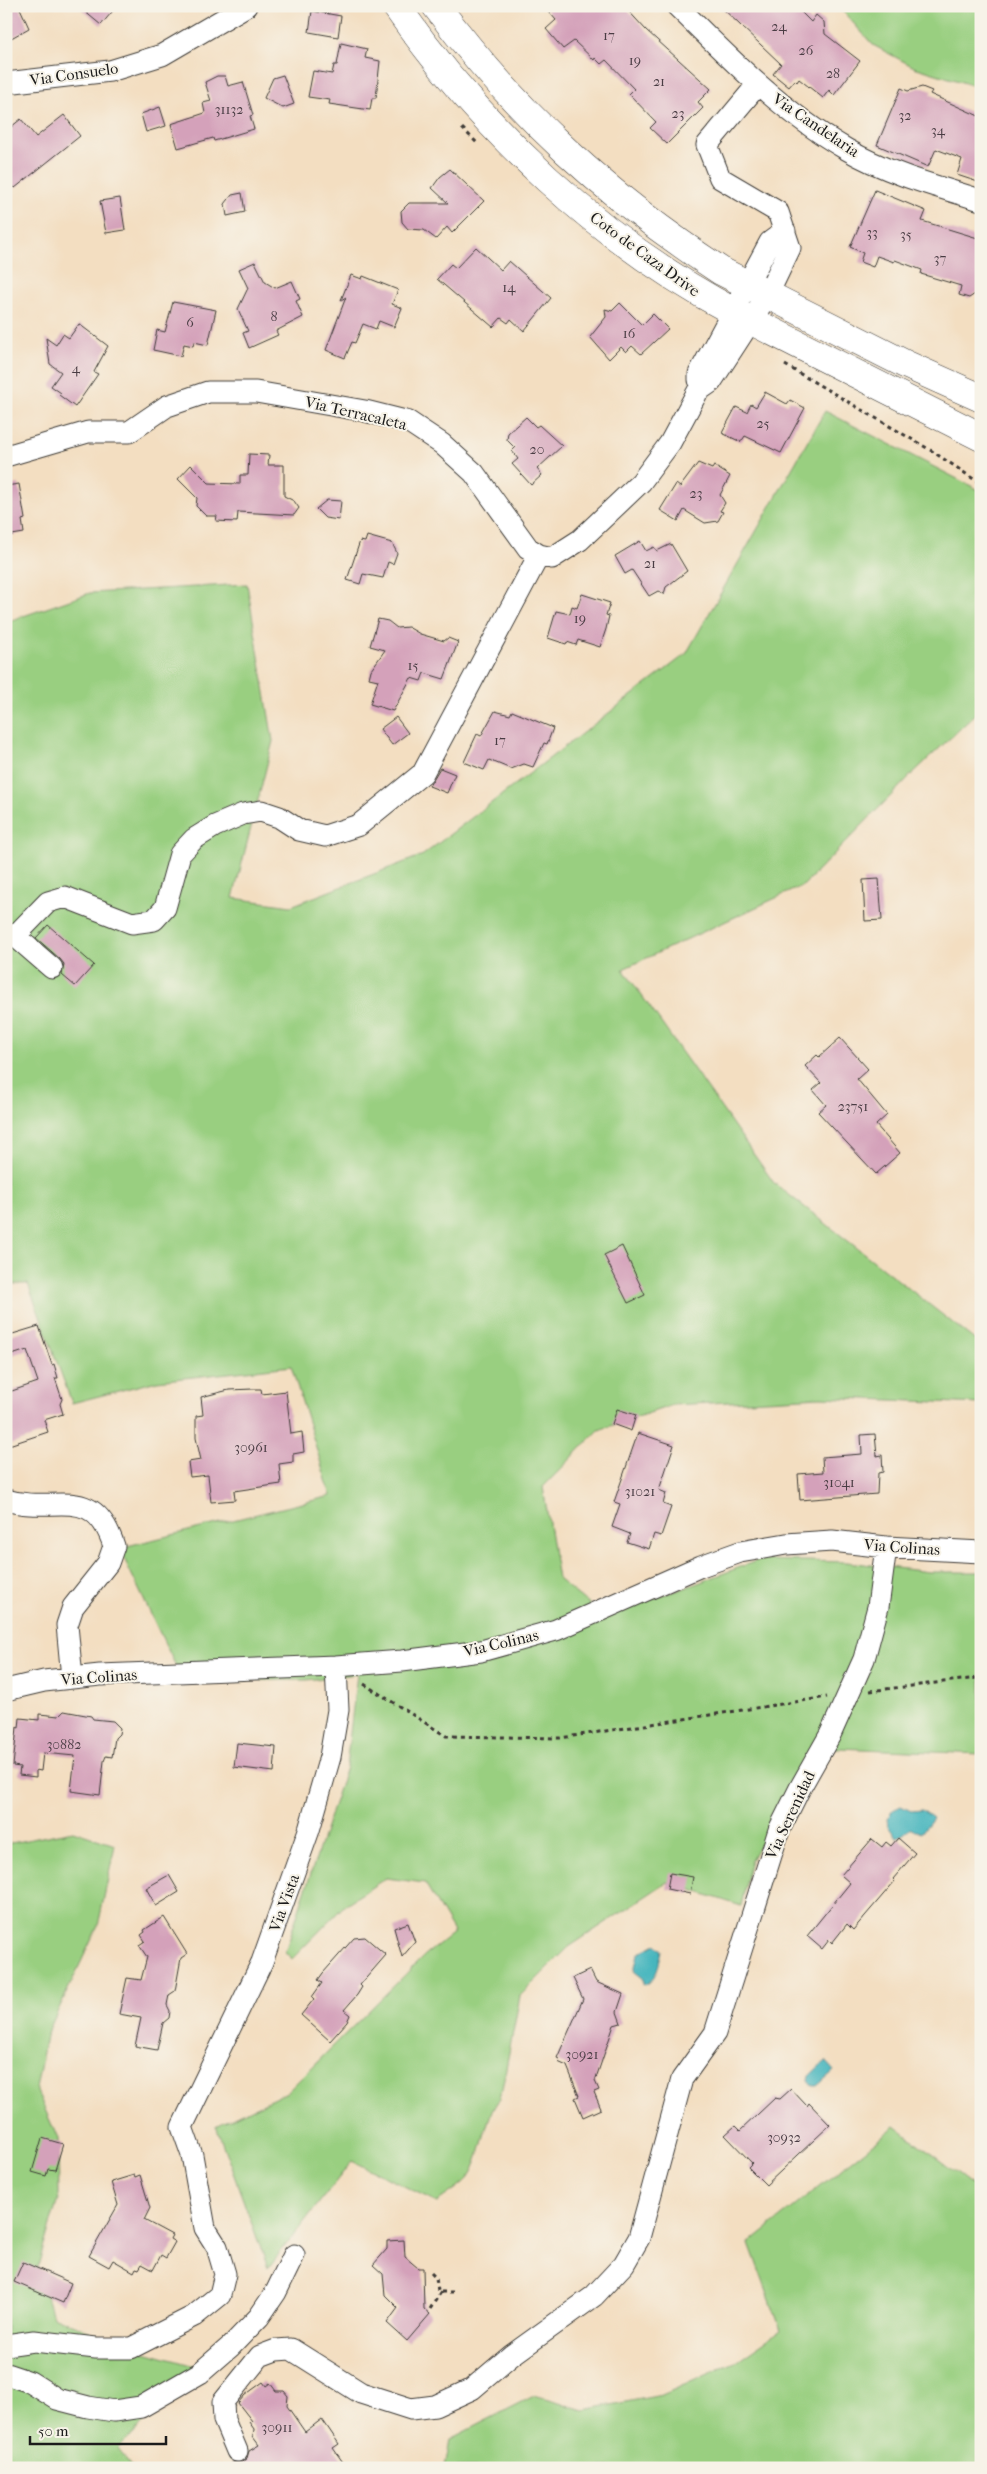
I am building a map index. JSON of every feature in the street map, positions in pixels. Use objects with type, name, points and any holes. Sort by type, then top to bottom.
[{"type":"main road","name":"Coto de Caza Drive","points":[[396,6],[461,89],[546,180],[648,260],[696,292],[981,437]]},
{"type":"main road","name":"Coto de Caza Drive","points":[[436,6],[500,85],[545,133],[621,199],[704,260],[906,364],[981,398]]},
{"type":"street","name":"Via Consuelo","points":[[6,83],[110,71],[162,55],[246,6]]},
{"type":"street","name":"Via Candelaria","points":[[677,6],[758,84],[799,117],[846,149],[906,177],[981,200]]},
{"type":"street","points":[[52,968],[15,936],[48,902],[64,897],[132,923],[154,920],[165,908],[180,854],[194,839],[215,826],[244,814],[261,811],[279,817],[300,830],[325,836],[359,825],[423,773],[539,554],[552,558],[580,540],[641,482],[670,443],[698,391],[699,374],[743,316],[758,289],[790,248],[778,212],[720,178],[707,145],[758,84]]},
{"type":"street","name":"Via Terracaleta","points":[[6,456],[88,432],[129,432],[167,406],[208,392],[256,392],[365,411],[409,422],[442,444],[474,473],[528,548],[539,554]]},
{"type":"street","points":[[6,1500],[82,1506],[97,1513],[109,1529],[114,1546],[108,1563],[72,1606],[67,1625],[72,1678]]},
{"type":"street","name":"Via Colinas","points":[[6,1690],[44,1681],[72,1678],[336,1666],[402,1661],[481,1651],[556,1630],[701,1566],[740,1552],[786,1544],[832,1540],[886,1547],[981,1552]]},
{"type":"street","name":"Via Serenidad","points":[[237,2451],[224,2420],[223,2402],[260,2356],[276,2350],[291,2349],[361,2393],[410,2409],[435,2406],[472,2389],[512,2356],[594,2296],[624,2264],[639,2238],[682,2079],[715,2033],[778,1832],[851,1694],[864,1659],[878,1607],[886,1547]]},
{"type":"street","name":"Via Vista","points":[[6,2345],[34,2341],[96,2348],[131,2348],[194,2316],[220,2295],[225,2274],[217,2247],[205,2228],[192,2155],[182,2127],[262,1962],[309,1830],[330,1757],[338,1710],[336,1666]]},
{"type":"street","points":[[6,2374],[30,2382],[57,2399],[88,2407],[114,2411],[141,2407],[200,2373],[231,2346],[259,2317],[276,2292],[294,2255]]},
{"type":"path","points":[[336,1666],[446,1736],[560,1738],[768,1704],[978,1678],[981,1675]]},
{"type":"path","points":[[431,2273],[436,2278],[438,2291],[456,2292]]},
{"type":"path","points":[[430,2309],[441,2292]]},
{"type":"green space","points":[[838,6],[981,6],[981,88],[914,67],[873,45]]},
{"type":"green space","points":[[825,411],[981,491],[981,709],[910,776],[804,885],[623,969],[774,1183],[981,1345],[981,1404],[821,1397],[673,1405],[599,1430],[543,1487],[558,1579],[601,1614],[682,1589],[759,1560],[847,1562],[929,1572],[981,1572],[981,1754],[814,1747],[751,1860],[741,1906],[667,1882],[569,1947],[520,1996],[500,2099],[490,2115],[473,2170],[465,2181],[437,2202],[352,2161],[268,2268],[216,2126],[287,2092],[424,1956],[454,1932],[425,1883],[386,1878],[346,1904],[292,1959],[285,1952],[346,1767],[357,1674],[307,1680],[183,1681],[119,1548],[331,1496],[291,1366],[157,1381],[72,1403],[28,1284],[6,1284],[6,622],[90,593],[247,584],[273,741],[233,898],[291,906],[423,855],[686,654]]},
{"type":"green space","points":[[73,1831],[115,1845],[98,1926],[46,2036],[36,2089],[58,2139],[59,2195],[38,2266],[53,2316],[131,2348],[198,2367],[118,2449],[133,2468],[6,2468],[6,1844]]},
{"type":"green space","points":[[895,2126],[981,2192],[981,2468],[445,2468],[450,2439],[534,2396],[584,2410],[662,2395],[735,2362],[781,2330],[749,2243]]},
{"type":"water","points":[[901,1806],[911,1811],[922,1810],[933,1818],[921,1833],[911,1828],[896,1837],[888,1826],[887,1819],[893,1810]]},
{"type":"water","points":[[656,1944],[662,1950],[659,1965],[652,1980],[644,1985],[644,1979],[634,1971],[638,1954]]},
{"type":"water","points":[[825,2061],[834,2071],[817,2086],[812,2086],[808,2081],[809,2076]]},
{"type":"building","points":[[6,6],[19,6],[29,28],[6,41]]},
{"type":"building","points":[[78,6],[117,6],[101,25]]},
{"type":"building","points":[[544,6],[624,6],[646,30],[711,89],[698,102],[703,108],[667,144],[650,128],[656,122],[629,94],[634,89],[606,60],[601,64],[595,58],[594,60],[574,41],[563,49],[546,29],[556,20]]},
{"type":"building","points":[[720,6],[795,6],[811,22],[816,15],[824,22],[825,34],[860,61],[834,95],[829,90],[823,98],[799,79],[797,82],[795,80],[789,87],[773,74],[781,64]]},
{"type":"building","points":[[312,11],[341,16],[338,37],[309,32]]},
{"type":"building","points":[[341,43],[367,49],[365,58],[380,61],[376,98],[372,98],[370,110],[329,104],[330,100],[308,97],[313,71],[332,74],[334,65],[337,65]]},
{"type":"building","points":[[283,75],[294,104],[283,108],[264,98],[273,78]]},
{"type":"building","points":[[217,76],[225,76],[228,86],[243,82],[253,115],[250,116],[254,129],[214,141],[213,138],[178,148],[171,124],[205,113],[203,103],[211,101],[205,82]]},
{"type":"building","points":[[922,87],[932,91],[930,94],[981,117],[981,183],[957,175],[962,159],[936,149],[928,167],[877,145],[901,88],[908,91]]},
{"type":"building","points":[[160,107],[166,126],[146,132],[141,114]]},
{"type":"building","points":[[64,115],[80,136],[15,188],[12,185],[6,189],[6,131],[21,119],[36,137]]},
{"type":"building","points":[[450,169],[484,201],[452,233],[447,227],[436,239],[424,230],[408,229],[402,222],[401,211],[409,203],[448,203],[432,188],[440,177]]},
{"type":"building","points":[[875,190],[926,211],[922,221],[981,239],[981,290],[969,298],[959,295],[961,286],[921,274],[922,270],[895,260],[894,262],[877,256],[873,267],[860,262],[863,253],[850,247]]},
{"type":"building","points":[[242,193],[245,212],[227,216],[225,204],[232,195]]},
{"type":"building","points":[[120,198],[125,230],[106,233],[100,201]]},
{"type":"building","points":[[476,247],[501,270],[509,261],[551,298],[524,331],[511,319],[508,323],[501,318],[493,327],[437,279],[451,264],[456,268]]},
{"type":"building","points":[[255,262],[265,282],[275,288],[292,281],[300,299],[296,301],[303,317],[276,331],[278,335],[249,348],[243,333],[248,331],[238,309],[248,288],[239,269]]},
{"type":"building","points":[[351,275],[362,279],[363,276],[398,290],[392,304],[402,308],[394,327],[379,321],[376,329],[363,324],[355,343],[352,342],[345,358],[326,350],[346,297],[341,300]]},
{"type":"building","points":[[173,302],[216,310],[208,345],[194,342],[193,346],[184,344],[181,356],[153,350],[157,330],[165,332]]},
{"type":"building","points":[[620,303],[642,325],[653,314],[668,329],[641,354],[632,346],[626,352],[621,347],[609,359],[590,337],[606,317],[605,309],[612,311]]},
{"type":"building","points":[[79,324],[108,346],[94,372],[98,374],[75,407],[59,395],[61,393],[51,386],[61,372],[50,364],[46,338],[56,345],[63,334],[69,338]]},
{"type":"building","points":[[765,392],[787,404],[790,400],[805,408],[781,453],[745,436],[741,442],[722,433],[736,407],[747,412],[751,404],[756,407]]},
{"type":"building","points":[[526,417],[536,427],[539,425],[562,446],[537,469],[542,475],[531,485],[512,464],[518,459],[512,451],[515,448],[507,440],[508,433]]},
{"type":"building","points":[[249,454],[269,455],[268,465],[284,465],[284,496],[294,501],[299,508],[294,515],[238,512],[237,522],[216,521],[217,516],[206,516],[196,506],[197,498],[178,479],[191,465],[209,483],[240,484],[240,475],[248,475]]},
{"type":"building","points":[[698,463],[712,469],[714,466],[730,476],[720,495],[725,503],[720,511],[723,512],[718,521],[705,523],[684,510],[678,521],[660,510],[676,484],[680,487]]},
{"type":"building","points":[[19,484],[25,519],[22,520],[24,533],[6,536],[6,486]]},
{"type":"building","points":[[327,500],[341,501],[339,520],[325,518],[316,509]]},
{"type":"building","points":[[367,536],[392,543],[397,553],[393,564],[388,562],[383,578],[363,574],[360,584],[347,580],[360,541],[365,542]]},
{"type":"building","points":[[640,541],[646,551],[654,547],[657,551],[671,544],[687,571],[666,587],[664,594],[658,591],[649,596],[632,570],[625,574],[615,556]]},
{"type":"building","points":[[582,594],[610,603],[606,615],[609,616],[600,647],[578,640],[576,645],[548,638],[556,611],[570,614],[572,606],[577,608]]},
{"type":"building","points":[[378,619],[388,621],[397,628],[408,627],[420,634],[444,641],[448,638],[458,642],[444,679],[424,673],[421,681],[411,678],[393,711],[370,704],[378,680],[369,678],[371,670],[385,650],[370,646]]},
{"type":"building","points":[[495,711],[510,715],[512,711],[553,728],[547,744],[544,743],[533,767],[524,764],[511,769],[489,760],[484,770],[464,762],[477,734],[481,736]]},
{"type":"building","points":[[396,717],[408,733],[392,745],[380,729]]},
{"type":"building","points":[[440,768],[455,774],[447,793],[429,786]]},
{"type":"building","points":[[879,879],[882,920],[865,921],[863,880]]},
{"type":"building","points":[[48,925],[94,965],[75,986],[62,975],[64,964],[60,959],[36,938]]},
{"type":"building","points":[[840,1038],[868,1069],[857,1079],[887,1115],[876,1125],[900,1153],[876,1174],[818,1112],[826,1105],[813,1090],[821,1083],[805,1066],[817,1055],[819,1057]]},
{"type":"building","points":[[622,1246],[645,1295],[628,1303],[604,1255]]},
{"type":"building","points":[[39,1326],[58,1378],[55,1378],[62,1399],[60,1404],[63,1414],[44,1420],[48,1432],[6,1446],[6,1393],[38,1382],[27,1350],[6,1357],[6,1336]]},
{"type":"building","points":[[261,1389],[262,1394],[286,1391],[291,1434],[302,1432],[304,1452],[293,1454],[293,1462],[279,1464],[281,1484],[234,1491],[235,1500],[211,1502],[208,1475],[190,1477],[188,1462],[201,1460],[196,1438],[196,1416],[203,1415],[201,1397],[229,1390]]},
{"type":"building","points":[[617,1409],[636,1415],[631,1431],[612,1424]]},
{"type":"building","points":[[638,1433],[674,1445],[659,1490],[666,1493],[663,1504],[671,1507],[661,1536],[654,1534],[649,1549],[627,1542],[630,1534],[612,1527],[620,1504],[614,1502]]},
{"type":"building","points":[[875,1434],[877,1456],[882,1455],[883,1472],[878,1473],[877,1494],[800,1500],[798,1474],[823,1472],[822,1457],[862,1454],[861,1435]]},
{"type":"building","points":[[64,1711],[91,1716],[93,1719],[113,1721],[120,1728],[119,1734],[115,1738],[112,1757],[106,1756],[104,1761],[100,1795],[71,1791],[75,1756],[43,1753],[41,1771],[36,1770],[36,1777],[19,1775],[20,1767],[13,1766],[17,1727],[19,1728],[20,1718],[39,1720],[39,1714],[59,1716]]},
{"type":"building","points":[[237,1743],[276,1747],[274,1772],[234,1767]]},
{"type":"building","points":[[898,1838],[915,1853],[893,1879],[895,1881],[853,1930],[847,1924],[832,1943],[829,1940],[822,1949],[807,1936],[850,1883],[841,1875],[872,1839],[882,1847],[886,1842],[891,1846]]},
{"type":"building","points":[[670,1873],[693,1877],[690,1894],[667,1889]]},
{"type":"building","points":[[169,1875],[179,1892],[156,1906],[146,1888]]},
{"type":"building","points":[[164,1917],[187,1954],[181,1958],[175,1991],[169,1995],[167,2005],[170,2011],[169,2018],[163,2023],[157,2050],[135,2046],[141,2018],[119,2014],[127,1978],[141,1980],[147,1957],[139,1945],[145,1941],[141,1935],[145,1932],[144,1930]]},
{"type":"building","points":[[408,1923],[415,1942],[402,1957],[394,1928]]},
{"type":"building","points":[[365,1937],[386,1955],[360,1985],[362,1987],[357,1995],[344,2010],[350,2015],[347,2022],[330,2041],[301,2015],[314,1999],[312,1997],[322,1983],[318,1980],[323,1973],[354,1938]]},
{"type":"building","points":[[590,1970],[596,1982],[623,1994],[617,2012],[621,2023],[614,2025],[595,2081],[599,2090],[594,2092],[601,2109],[583,2117],[575,2098],[579,2096],[567,2066],[558,2062],[559,2059],[557,2058],[583,1999],[573,1978]]},
{"type":"building","points":[[791,2089],[807,2106],[809,2103],[830,2125],[766,2185],[748,2167],[752,2163],[725,2135],[735,2126],[740,2131],[775,2098],[780,2099]]},
{"type":"building","points":[[42,2138],[63,2144],[55,2170],[48,2169],[46,2176],[32,2172]]},
{"type":"building","points":[[134,2175],[135,2177],[140,2175],[150,2208],[144,2220],[172,2235],[170,2239],[175,2242],[166,2258],[161,2255],[153,2270],[142,2264],[134,2272],[113,2260],[109,2267],[89,2256],[118,2205],[111,2182]]},
{"type":"building","points":[[404,2240],[405,2257],[418,2268],[423,2268],[424,2309],[430,2314],[407,2341],[387,2323],[398,2308],[385,2295],[383,2274],[373,2265],[387,2249],[387,2241]]},
{"type":"building","points":[[23,2262],[71,2283],[63,2303],[14,2282]]},
{"type":"building","points":[[263,2382],[266,2386],[270,2383],[276,2391],[284,2391],[288,2396],[287,2406],[305,2432],[322,2419],[339,2444],[333,2448],[347,2468],[226,2468],[233,2463],[242,2462],[247,2458],[249,2451],[259,2445],[253,2437],[254,2429],[249,2422],[252,2421],[238,2403],[245,2395]]}]
